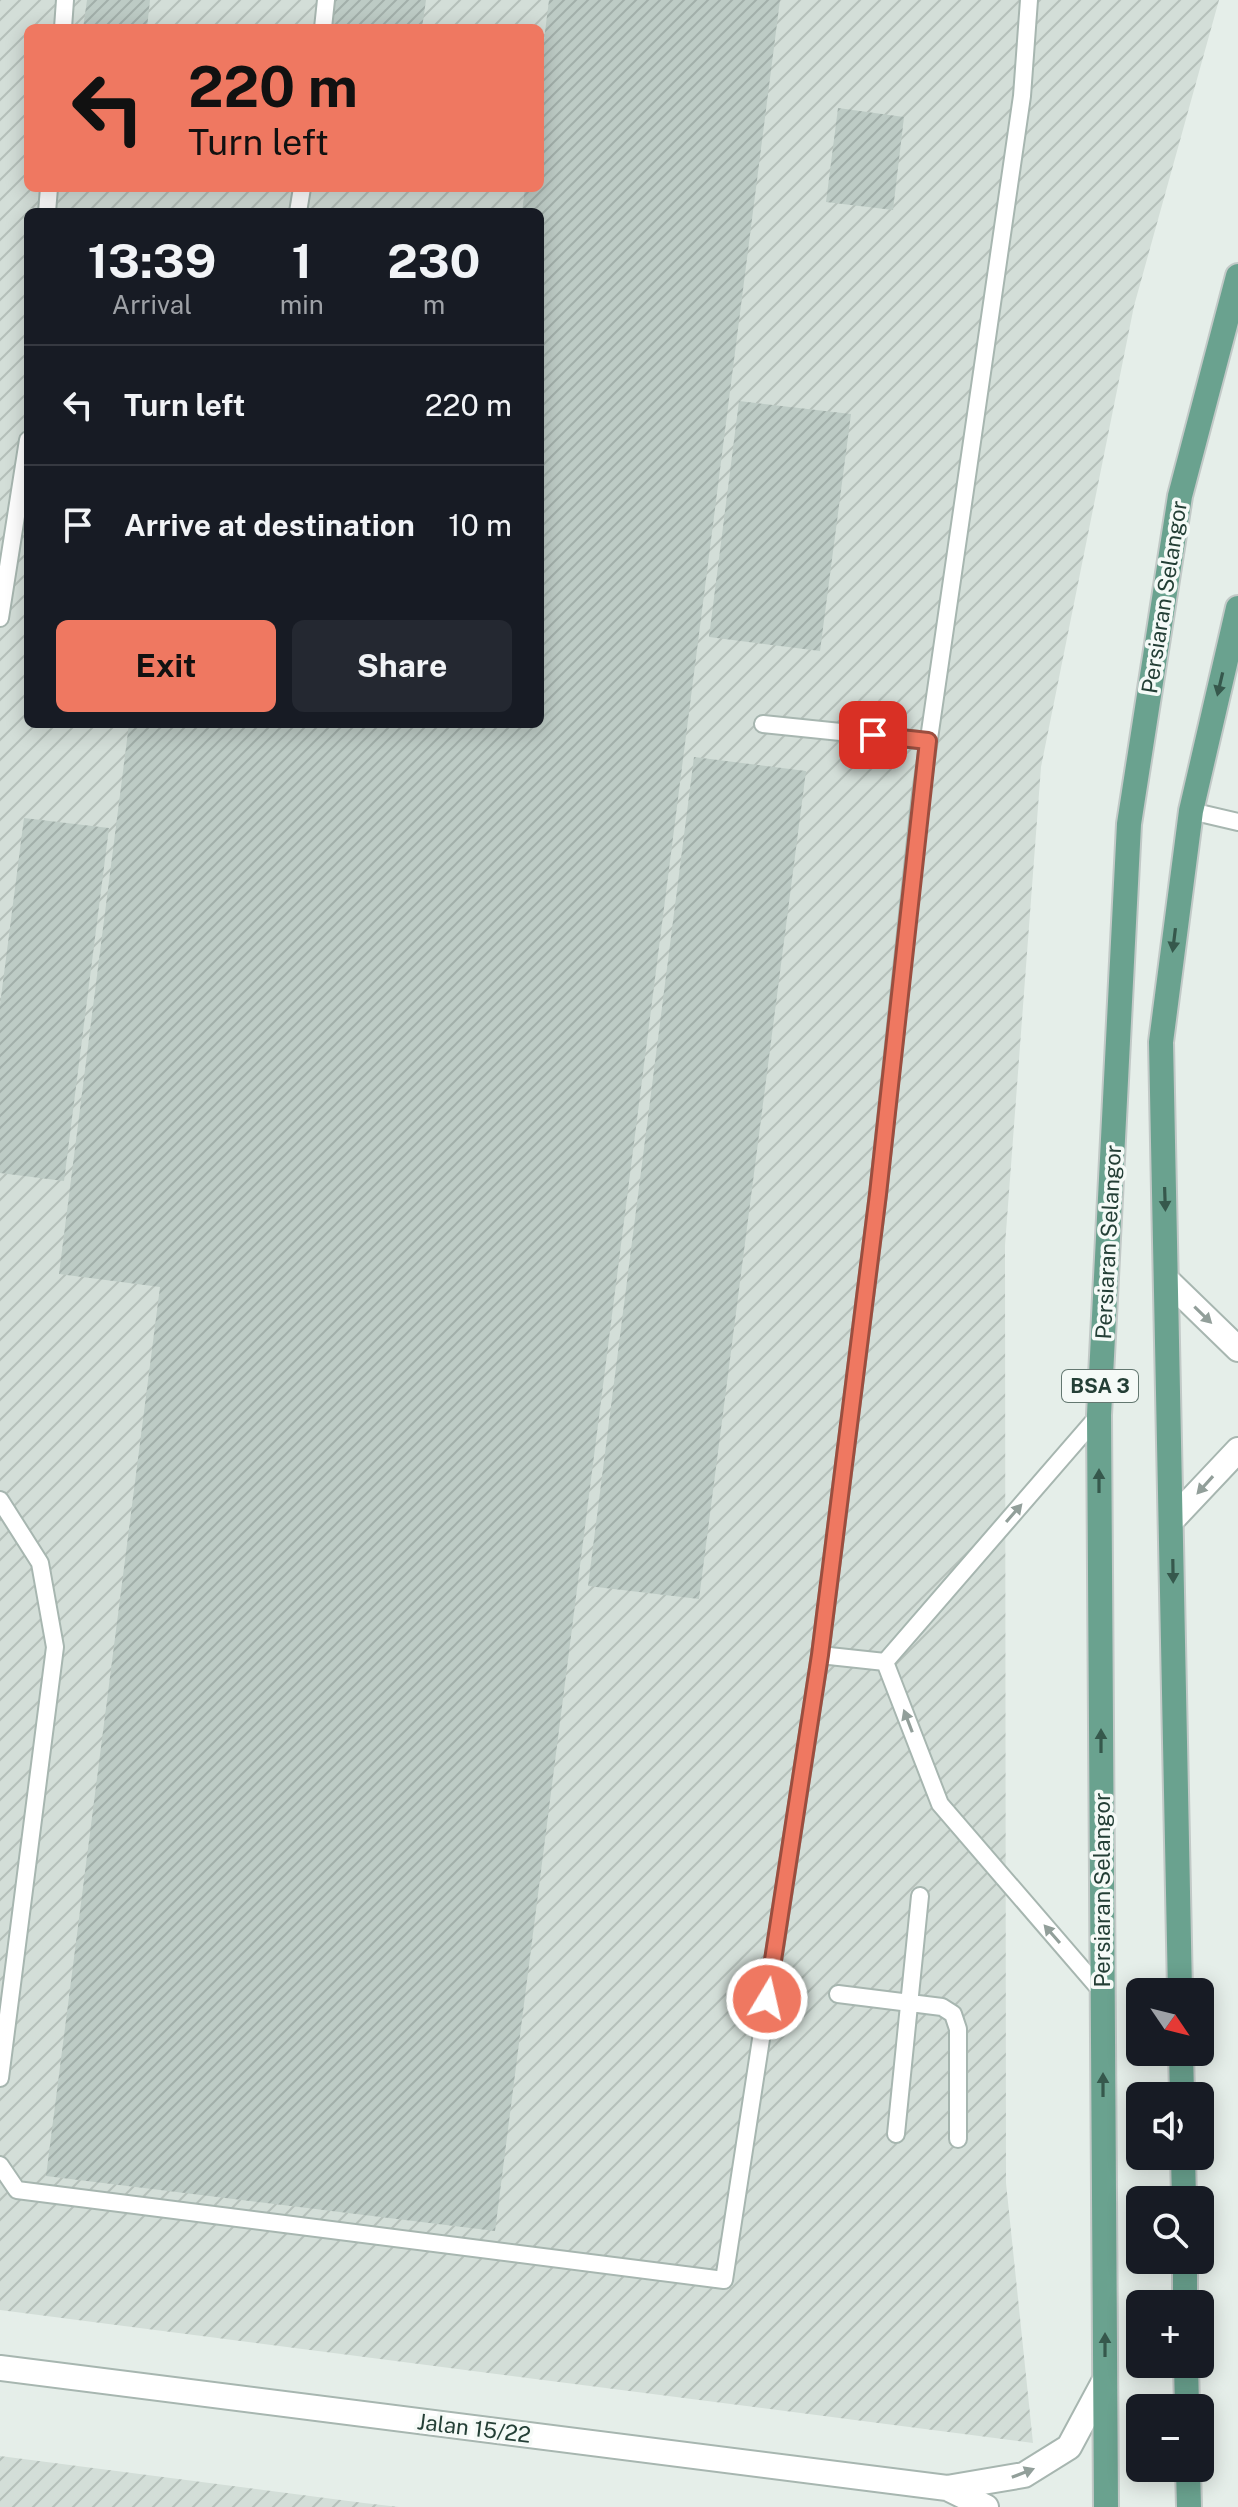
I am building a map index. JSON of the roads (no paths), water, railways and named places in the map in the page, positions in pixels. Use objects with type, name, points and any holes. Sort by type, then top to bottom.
[{"type":"main road","name":"Persiaran Selangor","points":[[1106,2507],[1099,1415],[1129,824],[1180,496],[1238,276]]},
{"type":"main road","name":"BSA 3","points":[[1180,1978],[1161,1042],[1191,811],[1238,608]]},
{"type":"main road","points":[[1188,2482],[1189,2507]]},
{"type":"street","points":[[1168,1281],[1238,1349]]},
{"type":"street","points":[[1172,1520],[1238,1450]]},
{"type":"street","name":"Jalan 15/22","points":[[0,2368],[947,2488],[1024,2475],[1069,2447],[1105,2380]]},
{"type":"street","name":"Jalan 15/22","points":[[947,2488],[986,2507]]},
{"type":"lane","points":[[63,24],[65,0]]},
{"type":"lane","points":[[323,24],[326,0]]},
{"type":"lane","points":[[0,2165],[17,2190],[724,2280],[820,1655],[876,1209],[928,741],[1022,96],[1029,0]]},
{"type":"lane","points":[[0,618],[24,465]]},
{"type":"lane","points":[[763,724],[928,741]]},
{"type":"lane","points":[[1191,811],[1238,822]]},
{"type":"lane","points":[[885,1662],[1099,1415]]},
{"type":"lane","points":[[0,1500],[40,1563],[55,1647],[0,2078]]},
{"type":"lane","points":[[820,1655],[885,1662]]},
{"type":"lane","points":[[885,1662],[940,1804],[1103,1993]]},
{"type":"lane","points":[[896,2134],[920,1896]]},
{"type":"lane","points":[[838,1994],[942,2007],[953,2014],[958,2029],[958,2139]]}]
